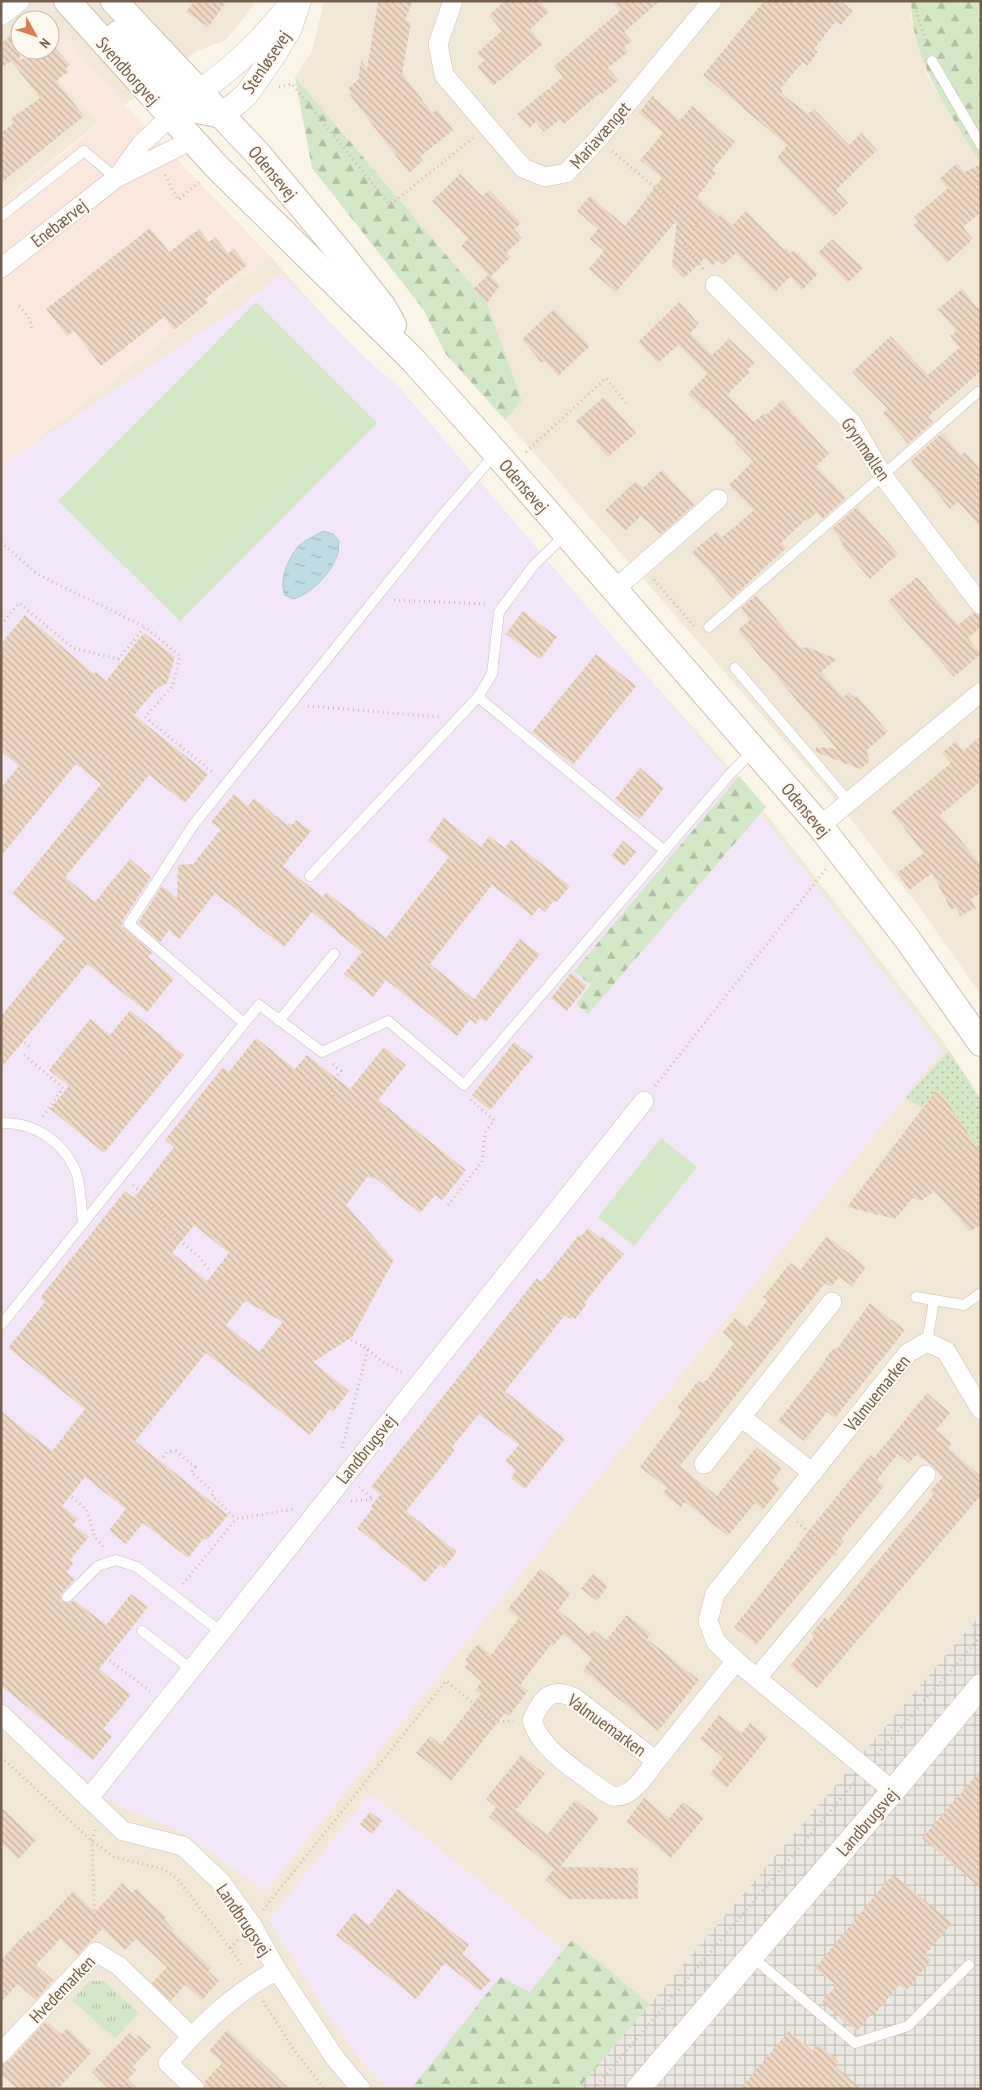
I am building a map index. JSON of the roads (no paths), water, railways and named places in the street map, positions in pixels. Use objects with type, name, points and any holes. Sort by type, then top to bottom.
[{"type":"main road","name":"Svendborgvej","points":[[67,1],[184,104],[207,128]]},
{"type":"main road","points":[[88,1],[184,104],[197,110],[207,128]]},
{"type":"main road","points":[[114,1],[184,104]]},
{"type":"main road","name":"Odensevej","points":[[207,128],[258,154],[383,307],[413,360]]},
{"type":"main road","name":"Odensevej","points":[[207,128],[216,166],[413,360],[820,826],[908,940],[981,1044]]},
{"type":"street","points":[[1,16],[20,1]]},
{"type":"street","name":"Stenløsevej","points":[[184,104],[226,73],[259,43],[293,1]]},
{"type":"street","name":"Stenløsevej","points":[[207,128],[247,94],[290,28],[299,1]]},
{"type":"street","name":"Mariavænget","points":[[453,1],[438,44],[444,75],[523,168],[545,177],[566,173],[598,139],[712,1]]},
{"type":"street","name":"Enebærvej","points":[[116,178],[142,143],[184,104]]},
{"type":"street","name":"Enebærvej","points":[[1,268],[116,178],[207,128]]},
{"type":"street","name":"Grynmøllen","points":[[715,285],[852,423],[883,476],[981,606]]},
{"type":"street","points":[[614,590],[718,499]]},
{"type":"street","points":[[820,826],[981,692]]},
{"type":"street","name":"Landbrugsvej","points":[[89,1798],[644,1100]]},
{"type":"street","points":[[704,1464],[832,1302]]},
{"type":"street","name":"Valmuemarken","points":[[893,1791],[736,1661],[716,1642],[708,1621],[715,1594],[908,1353],[926,1342],[946,1351],[981,1410]]},
{"type":"street","points":[[741,1417],[813,1472]]},
{"type":"street","points":[[757,1678],[926,1475]]},
{"type":"street","name":"Valmuemarken","points":[[656,1761],[575,1698],[565,1693],[555,1692],[547,1697],[539,1705],[532,1720],[535,1731],[543,1743],[602,1790],[613,1796],[625,1793],[636,1787],[736,1661]]},
{"type":"street","name":"Landbrugsvej","points":[[638,2089],[981,1686]]},
{"type":"street","name":"Landbrugsvej","points":[[1,1714],[123,1831],[184,1846],[221,1882],[252,1925],[277,1970],[335,2058],[361,2089]]},
{"type":"street","name":"Hvedemarken","points":[[1,2053],[96,1952],[119,1966],[191,2036]]},
{"type":"street","points":[[195,2089],[168,2063],[191,2036],[222,2006],[252,1984],[277,1970]]},
{"type":"lane","points":[[932,61],[981,145]]},
{"type":"lane","points":[[1,216],[84,151],[116,178]]},
{"type":"lane","points":[[709,627],[978,392]]},
{"type":"lane","points":[[244,1023],[129,924],[194,824],[440,518],[503,461]]},
{"type":"lane","points":[[310,876],[478,697],[492,674],[499,612],[534,565],[566,534]]},
{"type":"lane","points":[[735,668],[849,802]]},
{"type":"lane","points":[[478,697],[665,851]]},
{"type":"lane","points":[[1,1325],[259,1005],[322,1052],[388,1021],[464,1085],[731,773],[754,750]]},
{"type":"lane","points":[[279,1021],[334,954]]},
{"type":"lane","points":[[1,1123],[18,1124],[35,1129],[53,1140],[71,1163],[77,1176],[83,1222]]},
{"type":"lane","points":[[916,1297],[964,1305],[981,1293]]},
{"type":"lane","points":[[926,1342],[934,1300]]},
{"type":"lane","points":[[67,1597],[98,1566],[116,1560],[137,1567],[221,1632]]},
{"type":"lane","points":[[142,1630],[191,1669]]},
{"type":"lane","points":[[751,1956],[855,2043],[908,2026],[969,1965]]},
{"type":"water","points":[[323,531],[333,534],[339,541],[338,554],[330,570],[306,593],[293,599],[285,595],[283,589],[284,577],[293,553],[302,543]]}]
